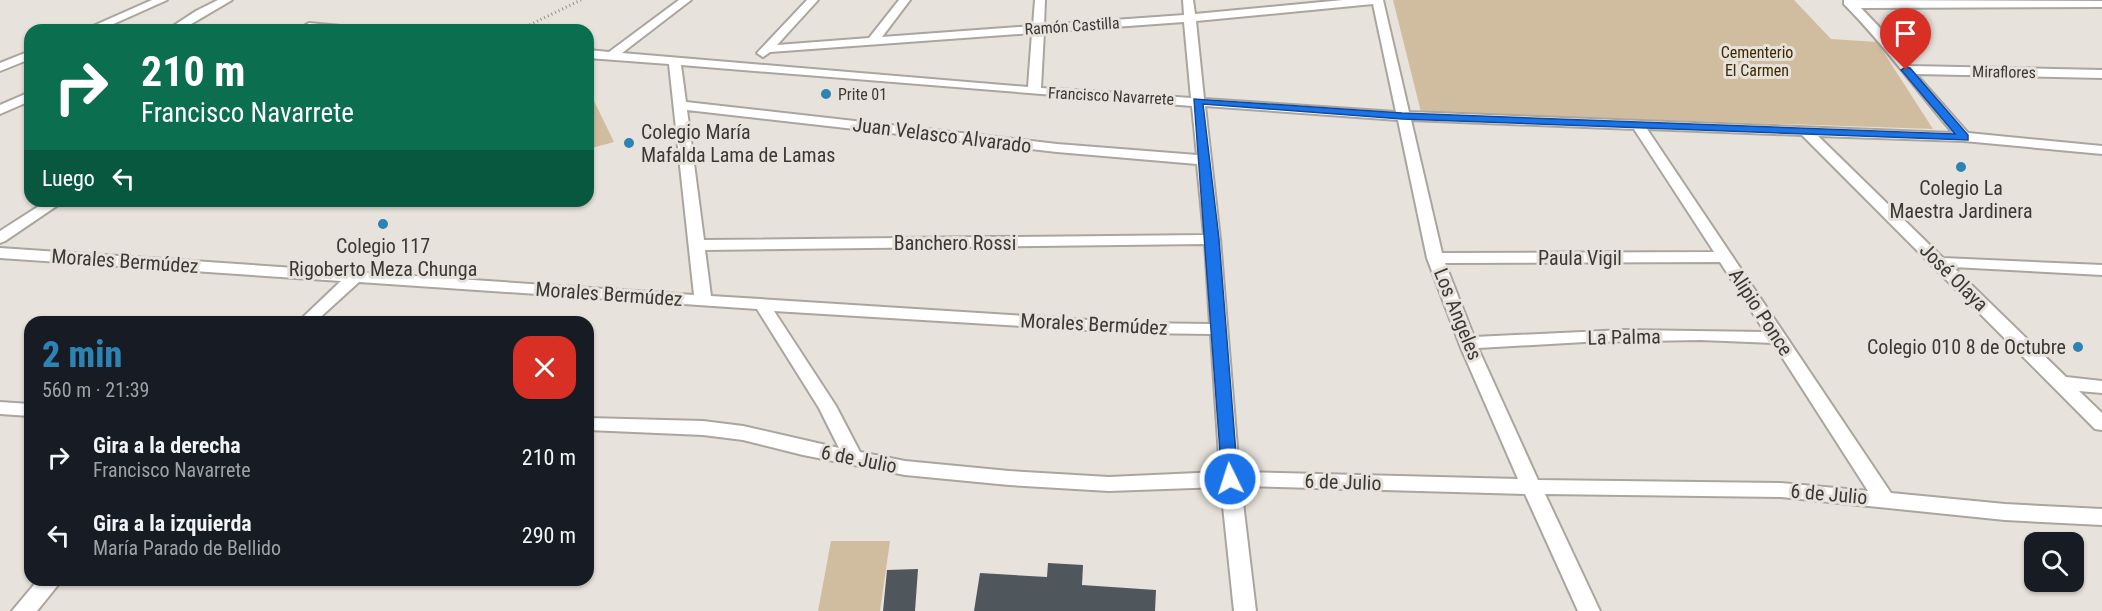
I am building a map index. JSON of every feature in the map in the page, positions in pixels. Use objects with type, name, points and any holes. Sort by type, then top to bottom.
[{"type":"street","points":[[104,24],[162,0]]},
{"type":"street","points":[[183,24],[228,0]]},
{"type":"street","points":[[611,56],[686,0]]},
{"type":"street","points":[[752,69],[766,50],[813,0]]},
{"type":"street","points":[[871,43],[905,0]]},
{"type":"street","points":[[1034,91],[1040,0]]},
{"type":"street","points":[[1188,0],[1212,239],[1230,479],[1245,611]]},
{"type":"street","name":"Ramón Castilla","points":[[766,50],[1189,18],[1378,0]]},
{"type":"street","name":"Los Angeles","points":[[1378,0],[1435,258],[1469,343],[1589,611]]},
{"type":"street","points":[[1849,2],[2102,4]]},
{"type":"street","points":[[1849,2],[1878,32],[1906,70],[1964,137]]},
{"type":"street","name":"Francisco Navarrete","points":[[594,55],[1034,91],[1402,116],[1964,137],[2102,150]]},
{"type":"street","points":[[0,67],[24,57]]},
{"type":"street","points":[[675,62],[703,301]]},
{"type":"street","name":"Miraflores","points":[[1906,70],[2102,74]]},
{"type":"street","points":[[0,110],[24,99]]},
{"type":"street","name":"Juan Velasco Alvarado","points":[[680,105],[1057,148],[1204,160]]},
{"type":"street","name":"Alipio Ponce","points":[[1638,124],[1884,499]]},
{"type":"street","name":"José Olaya","points":[[1806,131],[2102,424]]},
{"type":"street","points":[[0,238],[48,207]]},
{"type":"street","name":"Banchero Rossi","points":[[698,245],[1212,239]]},
{"type":"street","name":"Morales Bermúdez","points":[[0,253],[1136,328],[1219,329]]},
{"type":"street","name":"Paula Vigil","points":[[1435,258],[1726,257]]},
{"type":"street","points":[[1938,262],[2102,270]]},
{"type":"street","points":[[313,316],[356,276]]},
{"type":"street","points":[[762,304],[827,406],[854,459]]},
{"type":"street","name":"La Palma","points":[[1469,343],[1542,338],[1738,335],[1779,338]]},
{"type":"street","points":[[2061,383],[2102,387]]},
{"type":"street","points":[[0,408],[24,410]]},
{"type":"street","name":"6 de Julio","points":[[594,424],[703,428],[744,433],[854,459],[905,468],[1109,484],[1230,479],[1532,487],[1781,490],[2005,512],[2102,517]]},
{"type":"street","points":[[23,611],[46,586]]},
{"type":"path","points":[[531,24],[581,0]]},
{"type":"green space","name":"Cementerio El Carmen","points":[[1393,0],[1794,0],[1831,39],[1877,42],[1933,129],[1421,112]]},
{"type":"green space","points":[[594,101],[614,142],[594,147]]},
{"type":"green space","points":[[831,541],[890,541],[880,611],[818,611]]},
{"type":"building","points":[[1048,563],[1083,565],[1082,585],[1156,590],[1155,611],[974,611],[980,573],[1047,577]]},
{"type":"building","points":[[918,569],[915,611],[883,611],[887,570]]},
{"type":"place","name":"Prite 01","points":[[826,94]]},
{"type":"place","name":"Colegio María Mafalda Lama de Lamas","points":[[629,143]]},
{"type":"place","name":"Colegio La Maestra Jardinera","points":[[1961,167]]},
{"type":"place","name":"Colegio 117 Rigoberto Meza Chunga","points":[[383,224]]},
{"type":"place","name":"Colegio 010 8 de Octubre","points":[[2078,347]]},
{"type":"route","points":[[1230,479],[1212,239],[1198,101],[1402,116],[1964,137],[1906,70]]}]
